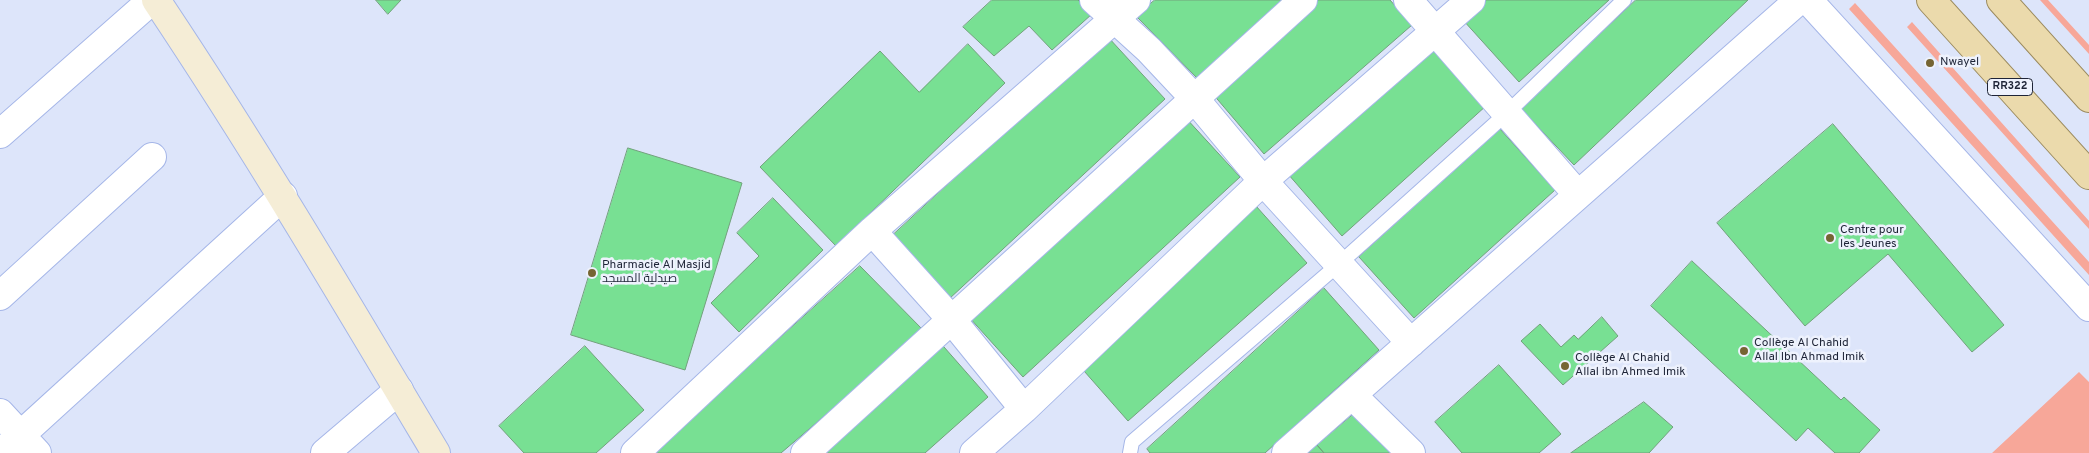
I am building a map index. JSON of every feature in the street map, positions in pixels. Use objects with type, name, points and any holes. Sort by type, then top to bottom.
[{"type":"main road","points":[[156,0],[210,80],[283,196],[436,453]]},
{"type":"main road","name":"RR322","points":[[1931,0],[2089,174]]},
{"type":"main road","points":[[2001,0],[2089,98]]},
{"type":"street","points":[[0,134],[152,0]]},
{"type":"street","points":[[1094,0],[1149,50],[1194,98],[1263,181],[1410,343]]},
{"type":"street","points":[[636,453],[872,230],[1136,0]]},
{"type":"street","points":[[806,453],[1303,0]]},
{"type":"street","points":[[1408,0],[1578,195]]},
{"type":"street","points":[[974,453],[1024,409],[1263,181],[1436,32],[1470,0]]},
{"type":"street","points":[[1286,453],[1800,0]]},
{"type":"street","points":[[1808,0],[2089,306]]},
{"type":"street","points":[[0,296],[152,157]]},
{"type":"street","points":[[0,413],[20,447],[283,196]]},
{"type":"street","points":[[872,230],[951,319],[1024,409]]},
{"type":"street","points":[[325,453],[399,390]]},
{"type":"street","points":[[1352,395],[1411,453]]},
{"type":"lane","points":[[1130,453],[1132,442],[1338,264],[1507,113],[1624,0]]},
{"type":"shaded area","points":[[2040,0],[2048,0],[2089,45],[2089,54]]},
{"type":"shaded area","points":[[1855,3],[2089,262],[2089,275],[1849,9]]},
{"type":"shaded area","points":[[1912,22],[2089,221],[2089,229],[1907,27]]},
{"type":"shaded area","points":[[2079,372],[2089,382],[2089,453],[1992,453]]},
{"type":"building","points":[[376,0],[401,0],[388,14]]},
{"type":"building","points":[[992,0],[1078,0],[1092,14],[1052,50],[1029,26],[994,56],[963,27]]},
{"type":"building","points":[[1155,0],[1286,0],[1198,79],[1136,16]]},
{"type":"building","points":[[1318,0],[1390,0],[1412,25],[1264,154],[1212,93]]},
{"type":"building","points":[[1485,0],[1609,0],[1519,82],[1463,20]]},
{"type":"building","points":[[1636,0],[1748,0],[1574,165],[1521,109]]},
{"type":"building","points":[[1108,37],[1165,99],[949,299],[892,236]]},
{"type":"building","points":[[968,44],[1005,83],[836,246],[760,167],[880,51],[919,92]]},
{"type":"building","points":[[1433,44],[1487,105],[1342,236],[1288,174]]},
{"type":"building","points":[[1185,117],[1240,177],[1023,377],[968,316]]},
{"type":"building","name":"Centre pour les Jeunes","points":[[1833,124],[2004,325],[1972,352],[1888,254],[1805,326],[1717,223]]},
{"type":"building","points":[[1500,129],[1555,190],[1414,318],[1359,257]]},
{"type":"building","points":[[628,148],[742,183],[685,370],[571,335]]},
{"type":"building","points":[[773,198],[823,250],[739,332],[711,303],[759,256],[737,233]]},
{"type":"building","points":[[1256,206],[1307,263],[1128,421],[1077,363]]},
{"type":"building","name":"Collège Al Chahid Allal Ibn Ahmad Imik","points":[[1692,261],[1841,400],[1844,397],[1880,430],[1859,453],[1835,453],[1808,428],[1796,441],[1651,306]]},
{"type":"building","points":[[860,266],[924,331],[781,453],[652,453]]},
{"type":"building","points":[[1324,288],[1379,350],[1265,453],[1150,453],[1147,449]]},
{"type":"building","name":"Collège Al Chahid Allal ibn Ahmed Imik","points":[[1602,317],[1618,336],[1563,385],[1521,341],[1540,324],[1561,347],[1574,335],[1578,339]]},
{"type":"building","points":[[937,339],[988,397],[925,453],[815,453]]},
{"type":"building","points":[[585,346],[644,410],[596,453],[524,453],[499,426]]},
{"type":"building","points":[[1499,365],[1561,434],[1539,453],[1462,453],[1435,422]]},
{"type":"building","points":[[1644,402],[1673,427],[1649,453],[1571,453]]},
{"type":"building","points":[[1354,414],[1394,453],[1324,453],[1317,445]]},
{"type":"building","points":[[1317,445],[1324,453],[1307,453]]},
{"type":"place","name":"Nwayel","points":[[1930,63]]},
{"type":"place","name":"Centre pour les Jeunes","points":[[1830,238]]},
{"type":"place","name":"Pharmacie Al Masjid صيدلية المسجد","points":[[592,273]]},
{"type":"place","name":"Collège Al Chahid Allal Ibn Ahmad Imik","points":[[1744,351]]},
{"type":"place","name":"Collège Al Chahid Allal ibn Ahmed Imik","points":[[1565,366]]}]
